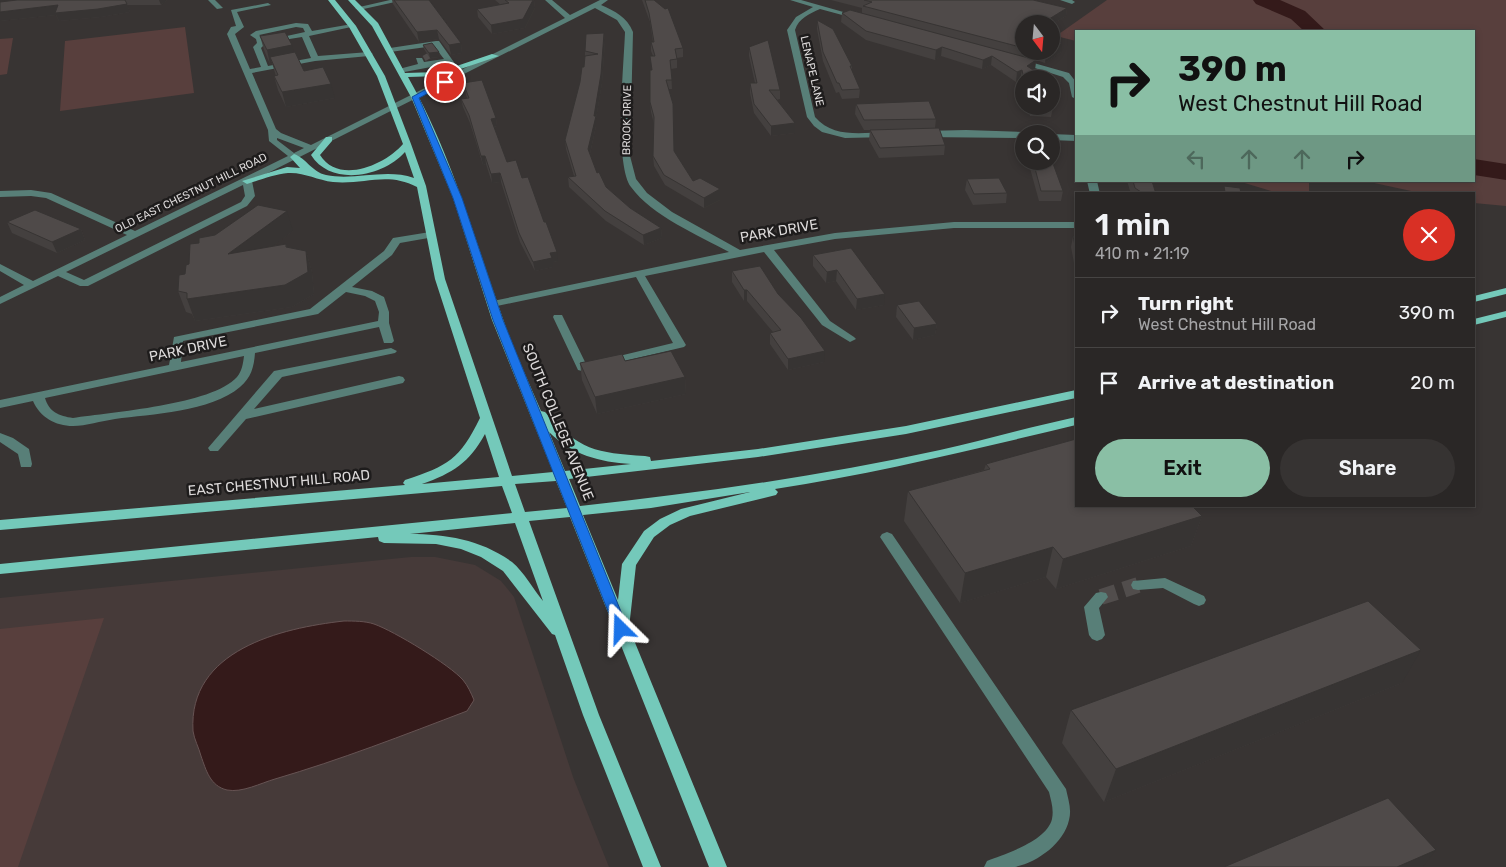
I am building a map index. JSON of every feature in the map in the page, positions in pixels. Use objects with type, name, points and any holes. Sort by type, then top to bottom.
[{"type":"main road","points":[[331,0],[352,26],[381,76],[407,144],[421,186],[440,279],[486,419],[563,638],[652,867]]},
{"type":"main road","name":"SOUTH COLLEGE AVENUE","points":[[351,0],[375,25],[403,73],[458,198],[492,304],[718,867]]},
{"type":"main road","points":[[403,73],[424,76],[455,70],[495,56]]},
{"type":"main road","points":[[329,139],[315,155],[318,162],[328,169],[340,171],[364,170],[375,167],[394,158],[407,144]]},
{"type":"main road","points":[[294,157],[308,171],[321,177],[342,180],[399,176],[412,180],[421,186]]},
{"type":"main road","points":[[247,181],[288,170],[308,171]]},
{"type":"main road","points":[[1475,299],[1506,291]]},
{"type":"main road","points":[[1475,322],[1506,314]]},
{"type":"main road","points":[[533,405],[567,443],[601,458],[688,462],[758,454],[844,440],[995,412],[1075,394]]},
{"type":"main road","points":[[389,490],[434,475],[454,466],[468,454],[476,442],[486,419]]},
{"type":"main road","points":[[0,569],[651,503],[835,475],[939,454],[1075,421]]},
{"type":"main road","name":"EAST CHESTNUT HILL ROAD","points":[[0,525],[561,476],[688,462]]},
{"type":"main road","points":[[621,629],[628,564],[648,535],[665,522],[686,512],[755,497],[835,475]]},
{"type":"main road","points":[[327,537],[436,539],[463,544],[486,553],[508,567],[563,638]]},
{"type":"street","points":[[212,0],[219,8]]},
{"type":"street","points":[[359,8],[401,0]]},
{"type":"street","points":[[548,0],[569,18]]},
{"type":"street","name":"OLD EAST CHESTNUT HILL ROAD","points":[[0,300],[247,181],[604,0]]},
{"type":"street","points":[[793,0],[867,20]]},
{"type":"street","points":[[1064,0],[1072,2]]},
{"type":"street","points":[[265,68],[253,39],[240,27],[232,11],[268,5]]},
{"type":"street","name":"BROOK DRIVE","points":[[595,5],[618,17],[626,24],[629,32],[626,156],[628,171],[634,185],[646,198],[660,208],[739,253]]},
{"type":"street","name":"LENAPE LANE","points":[[819,7],[798,18],[791,30],[814,121],[823,128],[838,134],[898,134]]},
{"type":"street","points":[[232,37],[253,39],[311,20],[319,32]]},
{"type":"street","points":[[253,39],[267,29],[296,25],[305,26],[315,59]]},
{"type":"street","points":[[277,39],[352,26]]},
{"type":"street","points":[[240,27],[232,31],[232,37],[272,130],[273,141],[294,157]]},
{"type":"street","points":[[390,50],[436,43],[455,70]]},
{"type":"street","points":[[420,45],[429,59]]},
{"type":"street","points":[[403,73],[416,68],[419,60],[412,47]]},
{"type":"street","points":[[247,72],[315,59],[369,54]]},
{"type":"street","points":[[1010,58],[1066,75],[1073,82],[1075,93]]},
{"type":"street","points":[[419,60],[448,61]]},
{"type":"street","points":[[272,130],[278,135],[312,148]]},
{"type":"street","points":[[917,134],[966,132],[1015,135]]},
{"type":"street","points":[[1060,137],[1075,138]]},
{"type":"street","points":[[57,272],[84,284],[244,204],[250,196],[247,181]]},
{"type":"street","points":[[0,194],[31,193],[48,195],[135,235]]},
{"type":"street","name":"PARK DRIVE","points":[[492,304],[739,253],[835,236],[893,229],[982,224],[1075,225]]},
{"type":"street","points":[[175,367],[178,339],[314,312],[388,253],[397,240],[430,235]]},
{"type":"street","points":[[767,248],[826,324],[850,339]]},
{"type":"street","points":[[0,267],[32,284]]},
{"type":"street","points":[[558,317],[582,368],[680,345],[639,274]]},
{"type":"street","points":[[214,448],[278,374],[389,346],[383,323],[384,312],[380,300],[368,293],[344,288]]},
{"type":"street","name":"PARK DRIVE","points":[[0,404],[383,323]]},
{"type":"street","points":[[38,396],[41,408],[49,415],[59,420],[73,422],[189,404],[206,400],[232,388],[247,370],[250,351]]},
{"type":"street","points":[[242,416],[399,380]]},
{"type":"street","points":[[0,438],[9,441],[24,452],[26,464]]},
{"type":"street","points":[[887,536],[1057,789],[1062,802],[1062,818],[1057,832],[1043,845],[993,867]]},
{"type":"street","points":[[1138,585],[1166,583],[1199,600]]},
{"type":"street","points":[[1097,635],[1092,607],[1102,597]]},
{"type":"shaded area","points":[[1107,0],[1506,0],[1506,206],[1475,203],[1475,192],[1416,192],[1370,182],[1475,182],[1475,30],[1075,30],[1075,41],[1060,37],[1060,33]]},
{"type":"shaded area","points":[[185,27],[194,93],[60,111],[65,41]]},
{"type":"shaded area","points":[[13,38],[7,74],[0,75],[0,39]]},
{"type":"shaded area","points":[[1241,182],[1309,182],[1309,192],[1274,192]]},
{"type":"shaded area","points":[[411,557],[435,557],[475,565],[501,581],[514,597],[573,777],[609,867],[0,867],[0,598]]},
{"type":"shaded area","points":[[104,618],[18,867],[0,867],[0,629]]},
{"type":"shaded area","points":[[344,621],[374,624],[421,649],[446,666],[463,680],[472,695],[474,700],[467,711],[348,755],[251,787],[233,791],[216,785],[207,772],[193,731],[195,703],[206,681],[222,662],[243,648],[293,630]]},
{"type":"building","points":[[17,0],[125,0],[127,4],[55,13],[58,5],[0,12],[0,2]]},
{"type":"building","points":[[394,0],[429,0],[461,43],[449,45],[437,30],[417,32]]},
{"type":"building","points":[[505,0],[533,0],[523,19],[491,25],[477,9],[509,3]]},
{"type":"building","points":[[645,0],[654,0],[665,9],[668,8],[683,48],[675,49],[677,59],[670,60],[672,80],[666,80],[673,104],[674,151],[693,181],[700,178],[720,189],[704,198],[664,175],[653,156],[654,117],[650,102],[650,70],[652,70],[650,56],[655,56],[651,42],[654,42],[649,13]]},
{"type":"building","points":[[864,0],[1033,0],[1067,8],[1056,15],[1015,15],[1015,46],[863,6],[872,2]]},
{"type":"building","points":[[850,10],[1015,54],[1015,60],[1036,60],[1027,66],[1033,70],[1015,71],[992,56],[983,60],[942,47],[936,50],[866,31],[842,13]]},
{"type":"building","points":[[817,20],[833,29],[852,66],[850,66],[860,89],[842,90],[839,83],[837,83],[823,52]]},
{"type":"building","points":[[285,32],[292,45],[267,50],[260,36]]},
{"type":"building","points":[[604,33],[601,74],[594,116],[596,116],[588,149],[597,173],[599,172],[606,187],[630,208],[661,228],[643,235],[605,211],[568,177],[576,176],[565,140],[582,67],[584,67],[585,56],[598,54],[585,51],[586,34]]},
{"type":"building","points":[[768,40],[780,90],[769,90],[795,123],[771,126],[754,104],[750,83],[757,83],[749,47]]},
{"type":"building","points":[[432,43],[439,52],[429,53],[423,45]]},
{"type":"building","points":[[295,52],[304,71],[323,67],[331,84],[282,92],[274,76],[278,75],[270,57]]},
{"type":"building","points":[[482,80],[496,118],[491,119],[507,162],[516,160],[522,178],[528,177],[544,222],[546,222],[557,252],[550,253],[552,258],[533,262],[519,233],[500,173],[491,174],[485,156],[481,156],[469,115],[461,99],[469,98],[463,83]]},
{"type":"building","points":[[929,101],[936,119],[864,120],[856,104]]},
{"type":"building","points":[[939,128],[945,145],[880,148],[870,130]]},
{"type":"building","points":[[1035,170],[1055,170],[1063,191],[1041,191]]},
{"type":"building","points":[[999,178],[1007,193],[974,194],[967,179]]},
{"type":"building","points":[[1133,182],[1152,182],[1155,192],[1141,192],[1135,188]]},
{"type":"building","points":[[1224,186],[1240,188],[1241,192],[1225,192]]},
{"type":"building","points":[[258,205],[287,211],[228,254],[286,244],[286,247],[306,251],[308,272],[285,285],[187,299],[187,293],[178,291],[179,275],[185,274],[186,265],[189,264],[190,244],[199,243],[199,238],[215,235]]},
{"type":"building","points":[[35,210],[81,229],[52,242],[7,222]]},
{"type":"building","points":[[851,248],[885,294],[857,299],[837,270],[827,272],[813,255]]},
{"type":"building","points":[[760,266],[778,294],[801,318],[825,351],[788,359],[770,333],[781,330],[747,290],[744,290],[732,271]]},
{"type":"building","points":[[919,301],[937,324],[914,328],[897,305]]},
{"type":"building","points":[[671,351],[685,377],[595,397],[580,363],[622,354],[625,361]]},
{"type":"building","points":[[1075,439],[1075,507],[1193,507],[1202,516],[1063,559],[1053,547],[965,573],[908,491],[990,469],[986,464]]},
{"type":"building","points":[[1368,601],[1421,650],[1116,769],[1071,710]]},
{"type":"building","points":[[1388,798],[1436,850],[1397,867],[1224,867]]},
{"type":"waterway","points":[[1263,0],[1298,15],[1315,30]]},
{"type":"waterway","points":[[1475,167],[1506,172]]},
{"type":"tunnel","points":[[426,54],[429,59]]},
{"type":"tunnel","points":[[1101,597],[1138,585]]},
{"type":"route","points":[[445,82],[415,97],[458,198],[498,320],[621,629]]}]
